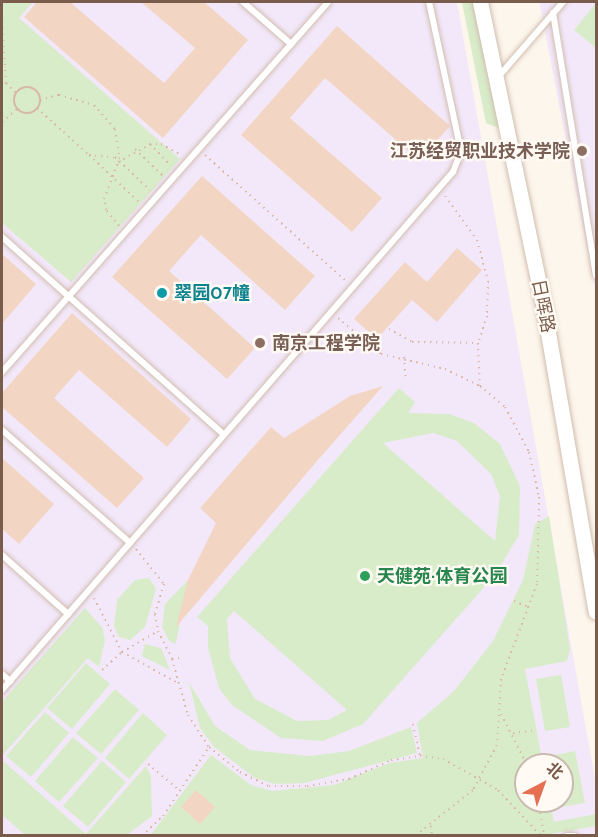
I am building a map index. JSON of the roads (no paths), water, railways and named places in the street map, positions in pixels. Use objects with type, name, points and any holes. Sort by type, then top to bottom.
[{"type":"street","name":"日晖路","points":[[480,2],[498,77],[597,612]]},
{"type":"lane","points":[[243,2],[291,44]]},
{"type":"lane","points":[[2,372],[328,2]]},
{"type":"lane","points":[[2,690],[459,164],[461,152],[429,2]]},
{"type":"lane","points":[[498,77],[563,2]]},
{"type":"lane","points":[[553,13],[597,276]]},
{"type":"lane","points":[[2,237],[70,294],[224,435]]},
{"type":"lane","points":[[2,430],[130,543]]},
{"type":"lane","points":[[2,555],[68,614]]},
{"type":"lane","points":[[2,674],[9,681]]},
{"type":"lane","points":[[567,836],[574,836]]},
{"type":"place","name":"江苏经贸职业技术学院","points":[[582,151]]},
{"type":"place","name":"翠园07幢","points":[[162,293]]},
{"type":"place","name":"南京工程学院","points":[[260,343]]},
{"type":"place","name":"天健苑·体育公园","points":[[365,576]]}]
